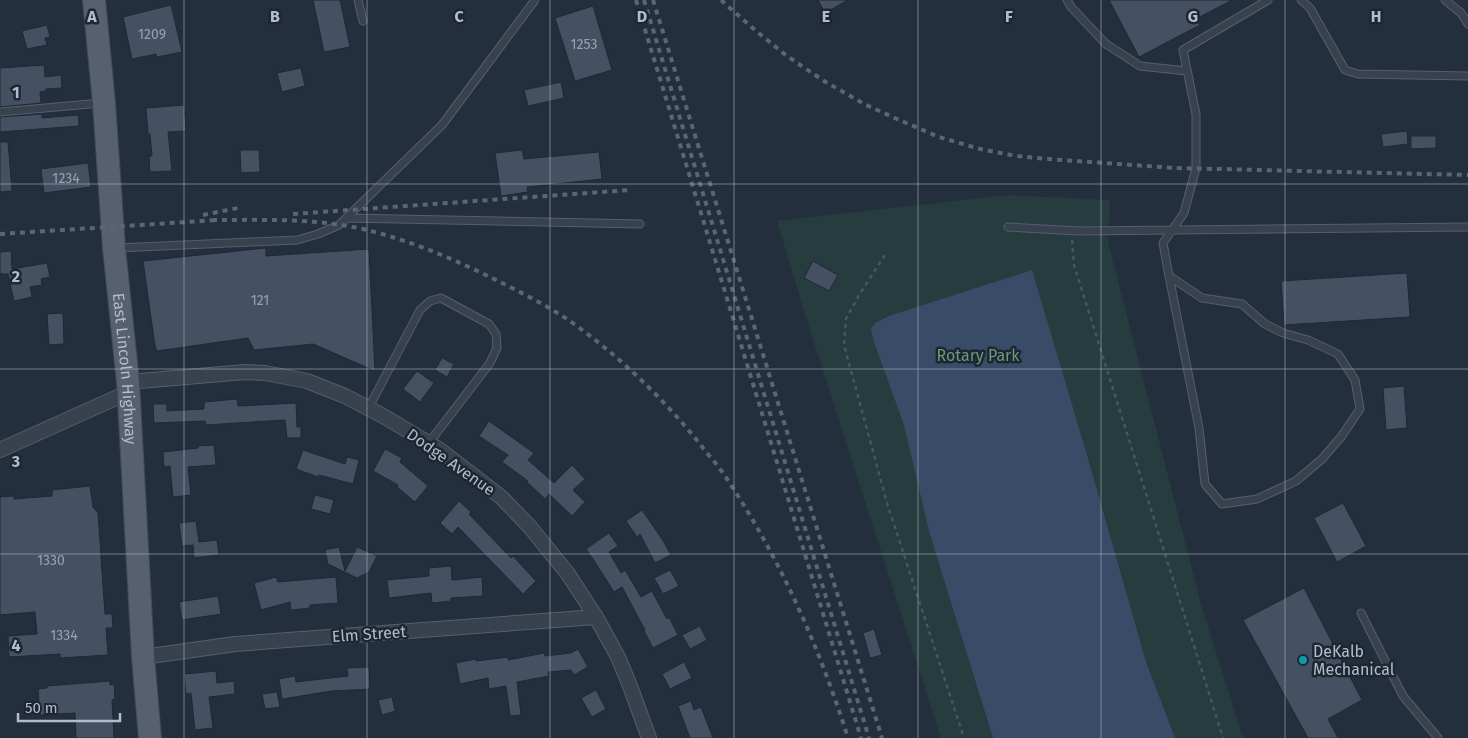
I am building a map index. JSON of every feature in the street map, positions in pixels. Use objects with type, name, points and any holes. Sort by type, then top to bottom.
[{"type":"main road","name":"East Lincoln Highway","points":[[94,0],[104,103],[114,248],[128,387],[150,738]]},
{"type":"street","name":"Dodge Avenue","points":[[0,450],[128,387],[245,372],[265,373],[307,381],[346,396],[440,450],[501,497],[530,527],[568,574],[596,617],[624,672],[649,738]]},
{"type":"street","name":"Elm Street","points":[[144,657],[235,644],[596,617]]},
{"type":"lane","points":[[358,0],[363,21]]},
{"type":"lane","points":[[114,248],[297,240],[339,225],[442,125],[535,0]]},
{"type":"lane","points":[[1067,0],[1071,7],[1106,44],[1140,66],[1187,71]]},
{"type":"lane","points":[[1169,276],[1202,298],[1242,304],[1265,324],[1283,334],[1308,340],[1338,354],[1355,380],[1360,409],[1341,437],[1322,458],[1296,481],[1257,499],[1222,504],[1205,484],[1199,428],[1169,276],[1163,243],[1184,213],[1196,168],[1196,114],[1183,50],[1268,0]]},
{"type":"lane","points":[[1301,0],[1310,8],[1345,70],[1358,74],[1468,76]]},
{"type":"lane","points":[[1445,0],[1461,13],[1468,24]]},
{"type":"lane","points":[[0,112],[104,103]]},
{"type":"lane","points":[[347,218],[640,224]]},
{"type":"lane","points":[[1008,227],[1071,231],[1468,227]]},
{"type":"lane","points":[[368,409],[420,310],[430,301],[441,298],[489,324],[496,334],[497,348],[490,363],[428,444]]},
{"type":"lane","points":[[1360,613],[1403,696],[1438,738]]},
{"type":"path","points":[[1071,231],[1074,264],[1223,738]]},
{"type":"path","points":[[885,255],[846,319],[844,345],[886,503],[964,738]]},
{"type":"green space","name":"Rotary Park","points":[[1008,195],[1110,200],[1108,242],[1201,604],[1243,738],[941,738],[809,327],[777,221]]},
{"type":"water","points":[[1032,270],[1146,662],[1175,738],[993,738],[929,531],[904,425],[871,329],[875,323],[889,316]]},
{"type":"building","points":[[313,0],[340,0],[350,47],[324,52]]},
{"type":"building","points":[[818,0],[848,0],[825,13]]},
{"type":"building","points":[[1109,0],[1232,0],[1196,19],[1200,25],[1139,57]]},
{"type":"building","points":[[171,5],[182,52],[157,57],[156,54],[132,59],[123,17]]},
{"type":"building","points":[[593,6],[612,70],[575,81],[555,18]]},
{"type":"building","points":[[47,25],[50,37],[45,38],[47,45],[27,49],[22,31]]},
{"type":"building","points":[[44,65],[45,77],[61,75],[62,88],[46,89],[46,91],[40,92],[41,103],[0,107],[0,68]]},
{"type":"building","points":[[301,68],[305,86],[282,92],[277,73]]},
{"type":"building","points":[[561,82],[564,98],[528,106],[524,90]]},
{"type":"building","points":[[184,105],[186,131],[168,132],[172,171],[150,172],[149,156],[152,156],[146,108]]},
{"type":"building","points":[[42,114],[42,118],[78,115],[79,126],[0,132],[0,117]]},
{"type":"building","points":[[1407,131],[1408,144],[1383,147],[1381,134]]},
{"type":"building","points":[[1411,136],[1436,136],[1436,148],[1411,149]]},
{"type":"building","points":[[0,142],[8,142],[12,191],[0,192]]},
{"type":"building","points":[[240,150],[259,150],[260,172],[241,173]]},
{"type":"building","points":[[522,150],[524,159],[599,152],[602,179],[527,187],[528,192],[501,196],[495,153]]},
{"type":"building","points":[[88,163],[91,187],[44,193],[41,169]]},
{"type":"building","points":[[266,248],[266,256],[369,249],[375,371],[313,344],[254,350],[248,338],[157,351],[143,261]]},
{"type":"building","points":[[11,251],[12,269],[47,263],[50,277],[41,279],[42,285],[30,287],[32,297],[14,301],[8,274],[0,274],[0,252]]},
{"type":"building","points":[[813,261],[838,275],[829,291],[804,278]]},
{"type":"building","points":[[1407,273],[1410,317],[1284,325],[1281,281]]},
{"type":"building","points":[[63,313],[64,344],[49,345],[47,314]]},
{"type":"building","points":[[442,358],[454,364],[447,377],[435,370]]},
{"type":"building","points":[[417,371],[434,383],[420,402],[403,389]]},
{"type":"building","points":[[1404,386],[1407,428],[1386,430],[1383,388]]},
{"type":"building","points":[[237,399],[238,406],[296,403],[297,427],[301,427],[301,438],[287,438],[285,420],[206,425],[205,421],[154,423],[153,404],[167,404],[167,411],[204,409],[204,402]]},
{"type":"building","points":[[489,421],[534,453],[528,460],[554,483],[572,465],[585,479],[573,490],[585,502],[572,516],[549,494],[545,499],[528,481],[502,462],[508,455],[479,436]]},
{"type":"building","points":[[214,445],[216,465],[188,467],[191,495],[173,497],[170,466],[164,467],[163,452]]},
{"type":"building","points":[[385,449],[402,458],[400,462],[428,486],[415,502],[397,487],[398,485],[373,471]]},
{"type":"building","points":[[303,450],[345,464],[347,457],[359,460],[353,484],[319,475],[318,477],[296,469]]},
{"type":"building","points":[[90,486],[93,507],[98,513],[105,614],[112,614],[113,628],[106,628],[108,655],[60,658],[60,654],[9,657],[8,636],[37,634],[35,612],[0,615],[0,497],[14,496],[14,499],[52,496],[52,490]]},
{"type":"building","points":[[315,495],[334,500],[330,514],[311,509]]},
{"type":"building","points":[[459,501],[511,558],[513,556],[536,581],[523,594],[458,527],[452,534],[440,523]]},
{"type":"building","points":[[1343,503],[1366,546],[1337,562],[1314,518]]},
{"type":"building","points":[[642,510],[671,555],[655,563],[640,534],[637,537],[626,521]]},
{"type":"building","points":[[196,521],[199,542],[217,540],[219,555],[194,558],[193,545],[182,546],[179,523]]},
{"type":"building","points":[[609,533],[618,546],[609,552],[621,573],[625,570],[641,597],[652,591],[678,635],[653,648],[622,587],[614,592],[586,549]]},
{"type":"building","points":[[339,547],[345,571],[357,547],[377,556],[369,572],[357,578],[328,564],[325,550]]},
{"type":"building","points":[[451,566],[452,580],[482,577],[483,596],[451,598],[451,601],[432,603],[431,593],[389,598],[387,580],[429,576],[429,568]]},
{"type":"building","points":[[670,570],[679,586],[663,594],[654,578]]},
{"type":"building","points":[[276,577],[278,582],[336,577],[338,603],[310,605],[310,608],[291,610],[290,602],[261,610],[254,583]]},
{"type":"building","name":"DeKalb Mechanical","points":[[1304,588],[1362,700],[1328,719],[1338,738],[1308,738],[1243,620]]},
{"type":"building","points":[[218,596],[221,614],[182,620],[179,602]]},
{"type":"building","points":[[700,626],[707,640],[690,649],[682,635]]},
{"type":"building","points":[[874,629],[882,655],[870,658],[863,633]]},
{"type":"building","points":[[578,649],[588,667],[574,675],[571,670],[548,672],[549,676],[517,682],[521,715],[510,716],[506,686],[489,689],[488,678],[460,684],[456,663],[476,659],[476,661],[508,657],[508,660],[544,653],[545,656],[571,653]]},
{"type":"building","points":[[684,662],[692,678],[670,689],[662,674]]},
{"type":"building","points":[[369,667],[370,689],[332,691],[282,699],[279,679],[295,676],[296,682],[348,676],[347,668]]},
{"type":"building","points":[[216,671],[217,683],[234,681],[235,694],[209,697],[213,728],[195,730],[191,693],[186,694],[184,674]]},
{"type":"building","points":[[110,681],[110,685],[114,684],[115,699],[112,700],[114,738],[76,738],[75,713],[40,715],[38,689],[47,688],[47,686]]},
{"type":"building","points":[[596,690],[606,709],[592,717],[581,698]]},
{"type":"building","points":[[277,692],[280,707],[265,709],[262,694]]},
{"type":"building","points":[[392,697],[395,711],[382,715],[378,700]]},
{"type":"building","points":[[691,701],[694,710],[701,707],[713,738],[690,738],[678,706]]},
{"type":"railway","points":[[636,0],[861,738]]},
{"type":"railway","points":[[644,0],[869,738]]},
{"type":"railway","points":[[653,0],[882,738]]},
{"type":"railway","points":[[721,0],[787,56],[824,81],[864,104],[897,119],[939,137],[980,149],[1016,156],[1175,168],[1468,175]]},
{"type":"railway","points":[[293,214],[630,190]]},
{"type":"railway","points":[[203,215],[238,208]]},
{"type":"railway","points":[[212,220],[288,220],[344,225],[414,244],[480,272],[550,308],[586,332],[638,377],[670,410],[722,472],[745,506],[796,602],[824,669],[848,738]]},
{"type":"railway","points":[[0,234],[218,220]]},
{"type":"place","name":"DeKalb Mechanical","points":[[1303,660]]}]
